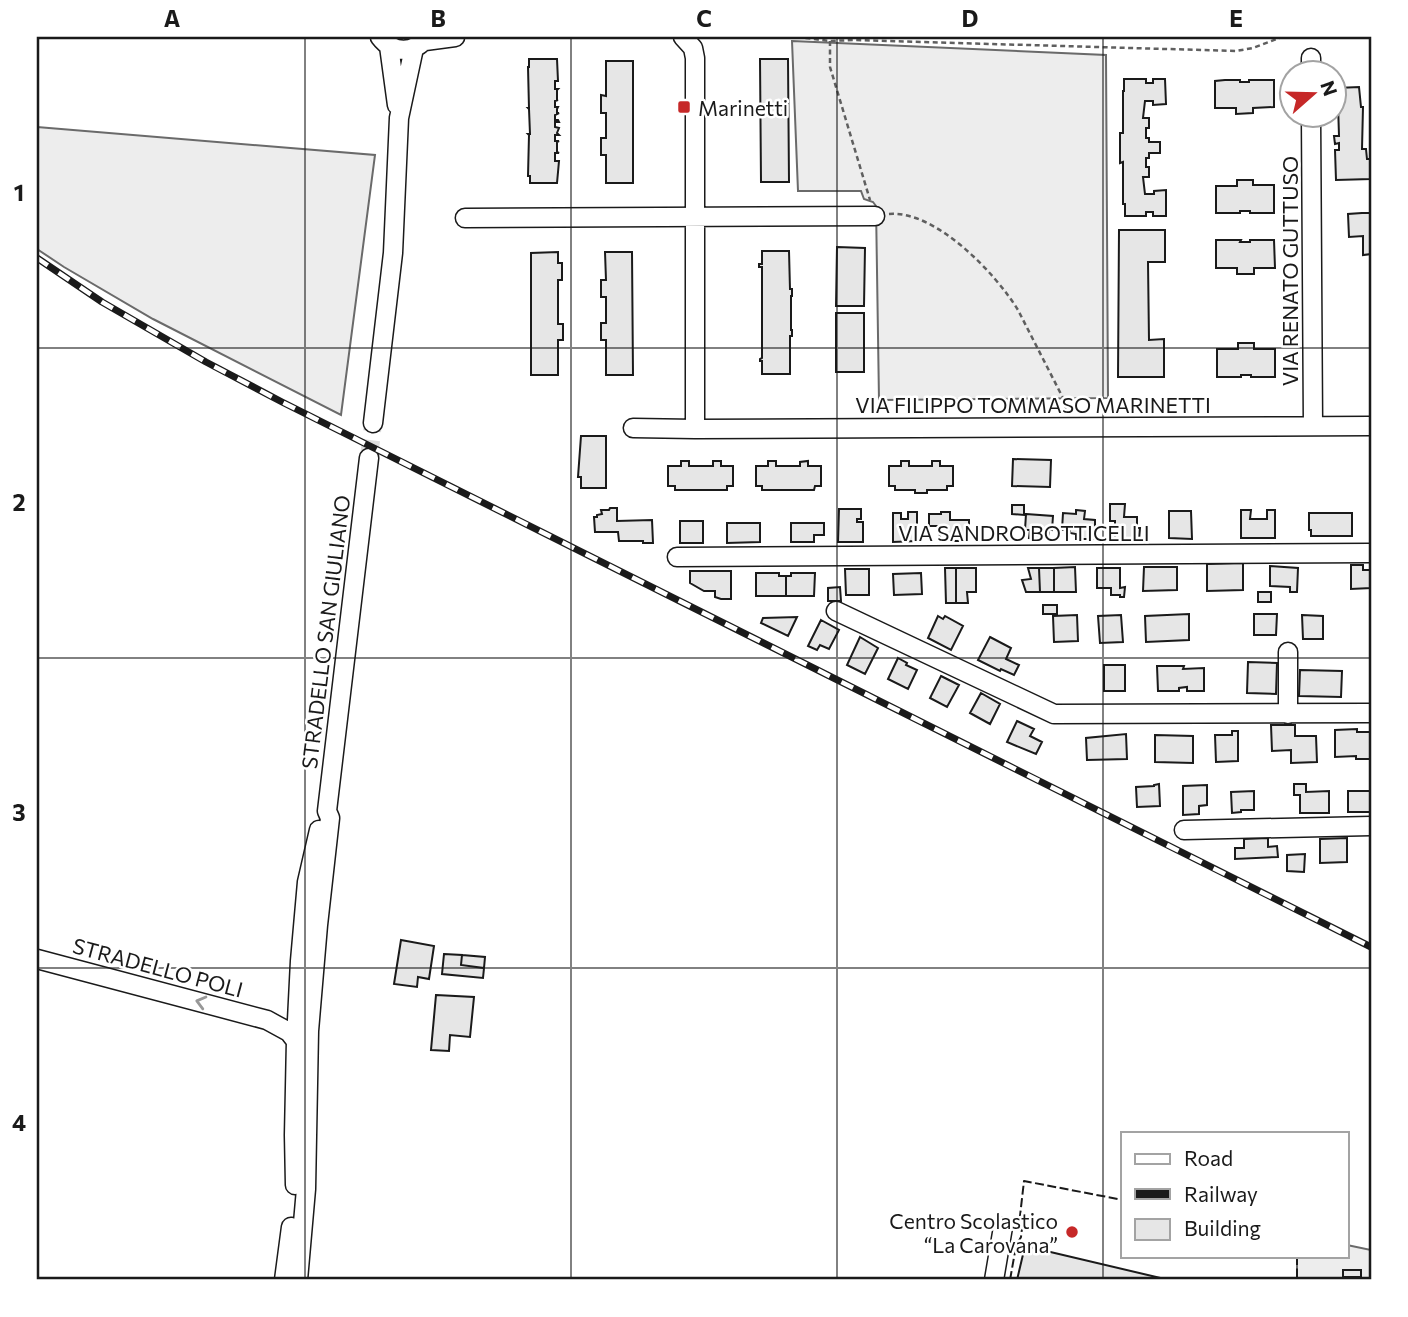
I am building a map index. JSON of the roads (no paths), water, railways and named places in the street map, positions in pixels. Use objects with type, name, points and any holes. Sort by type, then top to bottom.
[{"type":"street","points":[[385,41],[401,50],[422,42],[455,37]]},
{"type":"street","points":[[683,37],[693,48],[695,58],[695,429]]},
{"type":"street","points":[[373,423],[393,253],[399,118],[385,41]]},
{"type":"street","points":[[399,118],[422,42]]},
{"type":"street","name":"VIA RENATO GUTTUSO","points":[[1311,130],[1313,426]]},
{"type":"street","points":[[465,218],[875,216]]},
{"type":"street","name":"VIA FILIPPO TOMMASO MARINETTI","points":[[633,428],[1371,426]]},
{"type":"street","name":"STRADELLO SAN GIULIANO","points":[[298,1280],[306,1189],[309,1031],[330,818],[327,811],[369,458]]},
{"type":"street","name":"VIA SANDRO BOTTICELLI","points":[[677,557],[1371,553]]},
{"type":"street","points":[[836,611],[1054,714],[1371,713]]},
{"type":"street","points":[[1288,652],[1288,714]]},
{"type":"street","name":"STRADELLO SAN GIULIANO","points":[[284,1280],[295,1185],[293,1135],[296,1040],[307,882],[322,817],[327,811]]},
{"type":"street","points":[[1184,831],[1371,826]]},
{"type":"street","name":"STRADELLO SAN GIULIANO","points":[[300,961],[307,956],[313,916],[320,907]]},
{"type":"street","name":"STRADELLO POLI","points":[[37,959],[267,1020],[281,1026],[296,1040]]},
{"type":"street","points":[[267,1020],[291,1006],[298,994]]},
{"type":"street","name":"STRADELLO SAN GIULIANO","points":[[296,1040],[302,1049],[302,1109],[307,1116]]},
{"type":"street","points":[[994,1280],[1003,1227]]},
{"type":"tunnel","points":[[369,458],[373,423]]},
{"type":"railway","points":[[37,258],[102,302],[282,402],[1371,947]]},
{"type":"place","name":"Marinetti","points":[[684,107]]},
{"type":"place","name":"Centro Scolastico “La Carovana”","points":[[1072,1232]]}]
